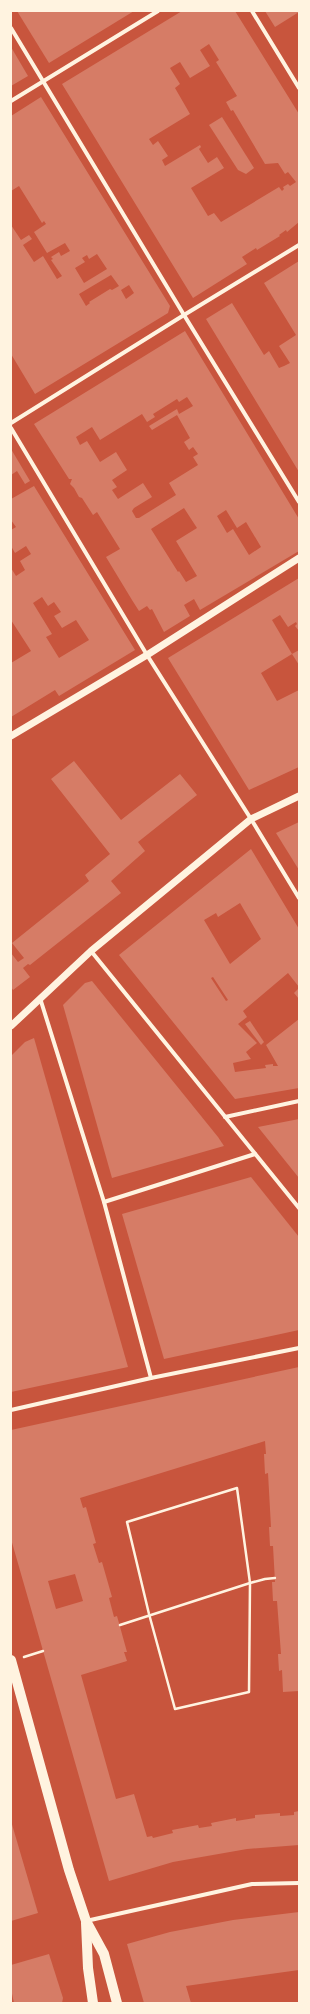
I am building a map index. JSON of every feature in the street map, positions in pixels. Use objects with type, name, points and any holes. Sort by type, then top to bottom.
[{"type":"main road","points":[[11,1660],[69,1870],[86,1921],[104,1954],[117,2003]]},
{"type":"main road","points":[[86,1921],[88,1968],[93,2003]]},
{"type":"street","points":[[11,101],[158,11]]},
{"type":"street","points":[[252,11],[299,88]]},
{"type":"street","points":[[11,28],[299,502]]},
{"type":"street","points":[[11,423],[299,245]]},
{"type":"street","points":[[11,428],[147,655],[251,819],[299,898]]},
{"type":"street","points":[[11,736],[147,655],[299,558]]},
{"type":"street","points":[[11,1026],[91,951],[251,819],[299,796]]},
{"type":"street","points":[[91,951],[299,1208]]},
{"type":"street","points":[[40,998],[104,1202],[151,1378]]},
{"type":"street","points":[[225,1117],[299,1101]]},
{"type":"street","points":[[104,1202],[255,1154]]},
{"type":"street","points":[[11,1410],[151,1378],[299,1348]]},
{"type":"street","points":[[86,1921],[252,1884],[299,1883]]},
{"type":"path","points":[[237,1488],[250,1583],[249,1692],[175,1709],[148,1614],[128,1522],[237,1488]]},
{"type":"path","points":[[120,1625],[148,1614],[250,1583],[275,1578]]},
{"type":"building","points":[[17,11],[134,11],[49,63]]},
{"type":"building","points":[[182,11],[235,11],[299,114],[299,222],[287,232],[286,230],[279,235],[280,236],[242,257],[247,264],[193,298],[62,84]],"holes":[[[209,44],[219,60],[216,62],[237,96],[226,102],[231,111],[233,110],[265,164],[278,163],[285,174],[288,172],[296,182],[290,186],[288,184],[283,187],[284,189],[282,191],[279,187],[221,222],[214,213],[208,216],[191,188],[224,168],[217,157],[208,163],[199,149],[201,147],[200,145],[165,166],[162,160],[168,156],[158,141],[153,145],[149,139],[190,114],[175,88],[180,84],[170,68],[180,62],[190,78],[210,66],[200,50]]]},
{"type":"building","points":[[265,11],[299,11],[299,12],[275,27]]},
{"type":"building","points":[[11,47],[28,76],[11,86]]},
{"type":"building","points":[[41,97],[170,306],[168,313],[35,394],[11,354],[11,225],[21,240],[29,235],[32,239],[23,245],[34,262],[43,256],[57,279],[62,276],[51,260],[53,259],[51,257],[59,252],[61,256],[70,251],[65,243],[47,253],[34,232],[46,224],[44,221],[42,223],[19,186],[11,191],[11,116]],"holes":[[[97,254],[107,269],[84,283],[75,268],[85,262],[82,258],[87,255],[89,259]],[[111,275],[119,286],[112,290],[110,289],[89,302],[90,303],[86,306],[79,294]],[[129,285],[134,293],[126,299],[121,290]]]},
{"type":"building","points":[[222,117],[254,168],[246,174],[238,170],[209,125]]},
{"type":"building","points":[[299,261],[299,472],[206,319],[232,303],[264,355],[269,351],[279,368],[290,363],[279,346],[296,335],[264,283]]},
{"type":"building","points":[[185,331],[299,519],[299,551],[200,610],[194,599],[184,605],[190,616],[164,632],[152,609],[150,610],[147,606],[139,611],[132,600],[106,557],[120,549],[97,512],[93,515],[82,498],[79,497],[70,484],[72,479],[69,479],[34,424]],"holes":[[[187,397],[193,406],[179,414],[177,409],[149,426],[152,430],[177,415],[190,438],[184,442],[189,450],[193,447],[198,454],[193,457],[198,465],[169,483],[176,495],[139,518],[136,518],[132,511],[134,508],[152,497],[143,483],[118,499],[112,490],[117,487],[112,480],[127,470],[116,452],[100,462],[87,441],[80,445],[76,437],[92,427],[100,440],[142,414],[147,422],[155,417],[153,414],[177,399],[179,402]],[[184,508],[197,528],[176,541],[197,576],[186,582],[151,529]],[[226,510],[237,528],[246,522],[261,547],[249,555],[233,529],[227,533],[217,516]]]},
{"type":"building","points":[[11,449],[30,481],[25,484],[17,471],[11,475]]},
{"type":"building","points":[[34,486],[135,650],[59,696],[55,690],[11,717],[11,663],[31,651],[11,620],[11,568],[16,576],[25,570],[20,561],[31,554],[26,546],[15,553],[11,546],[11,530],[16,527],[11,520],[11,499]],"holes":[[[42,597],[48,606],[54,602],[61,612],[54,616],[62,628],[76,620],[89,640],[59,658],[46,637],[52,634],[33,603]]]},
{"type":"building","points":[[299,578],[299,631],[295,626],[297,624],[296,622],[288,627],[280,615],[272,620],[292,654],[261,673],[277,701],[299,690],[299,767],[249,790],[168,658]]},
{"type":"building","points":[[299,650],[299,665],[292,654]]},
{"type":"building","points":[[74,761],[121,820],[180,774],[197,795],[138,842],[145,851],[111,881],[121,893],[30,965],[28,964],[23,968],[30,977],[13,990],[11,987],[11,953],[18,962],[24,958],[12,943],[89,881],[85,875],[110,854],[51,779]]},
{"type":"building","points":[[299,822],[299,870],[276,833]]},
{"type":"building","points":[[251,849],[299,929],[299,987],[288,973],[243,1011],[247,1017],[238,1024],[257,1043],[246,1052],[251,1059],[233,1063],[235,1072],[266,1068],[265,1065],[273,1064],[273,1066],[278,1066],[266,1045],[299,1019],[299,1088],[235,1099],[119,955]],"holes":[[[240,903],[261,939],[230,964],[204,920],[216,913],[218,917]],[[213,977],[228,1000],[226,1001],[211,978]]]},
{"type":"building","points":[[92,981],[224,1146],[112,1178],[63,1005],[85,983]]},
{"type":"building","points":[[299,988],[299,999],[294,993]]},
{"type":"building","points":[[250,1021],[264,1042],[261,1045],[245,1024]]},
{"type":"building","points":[[34,1038],[128,1367],[11,1392],[11,1056],[25,1042]]},
{"type":"building","points":[[299,1119],[299,1178],[258,1127]]},
{"type":"building","points":[[251,1177],[299,1237],[299,1330],[164,1359],[122,1214]]},
{"type":"building","points":[[299,1367],[299,1691],[283,1692],[282,1670],[279,1671],[278,1654],[281,1654],[277,1601],[273,1601],[272,1582],[275,1582],[273,1546],[270,1546],[269,1527],[271,1527],[268,1473],[265,1474],[265,1441],[80,1498],[83,1508],[86,1507],[96,1543],[93,1544],[99,1563],[102,1562],[112,1597],[109,1598],[114,1617],[117,1616],[127,1652],[124,1652],[127,1661],[81,1675],[116,1799],[134,1794],[147,1837],[152,1836],[153,1838],[173,1833],[172,1830],[198,1825],[199,1828],[212,1826],[211,1823],[236,1818],[236,1821],[255,1818],[255,1815],[280,1813],[280,1816],[294,1815],[294,1812],[299,1811],[299,1845],[247,1849],[173,1862],[109,1881],[11,1539],[11,1430]],"holes":[[[75,1574],[83,1601],[56,1609],[48,1581]]]},
{"type":"building","points":[[11,1821],[38,1913],[11,1921]]},
{"type":"building","points":[[299,1912],[299,1970],[186,1986],[191,2003],[144,2003],[127,1944],[170,1932],[233,1920]]},
{"type":"building","points":[[49,1954],[63,1998],[62,2003],[14,2003],[11,1989],[11,1965]]}]
